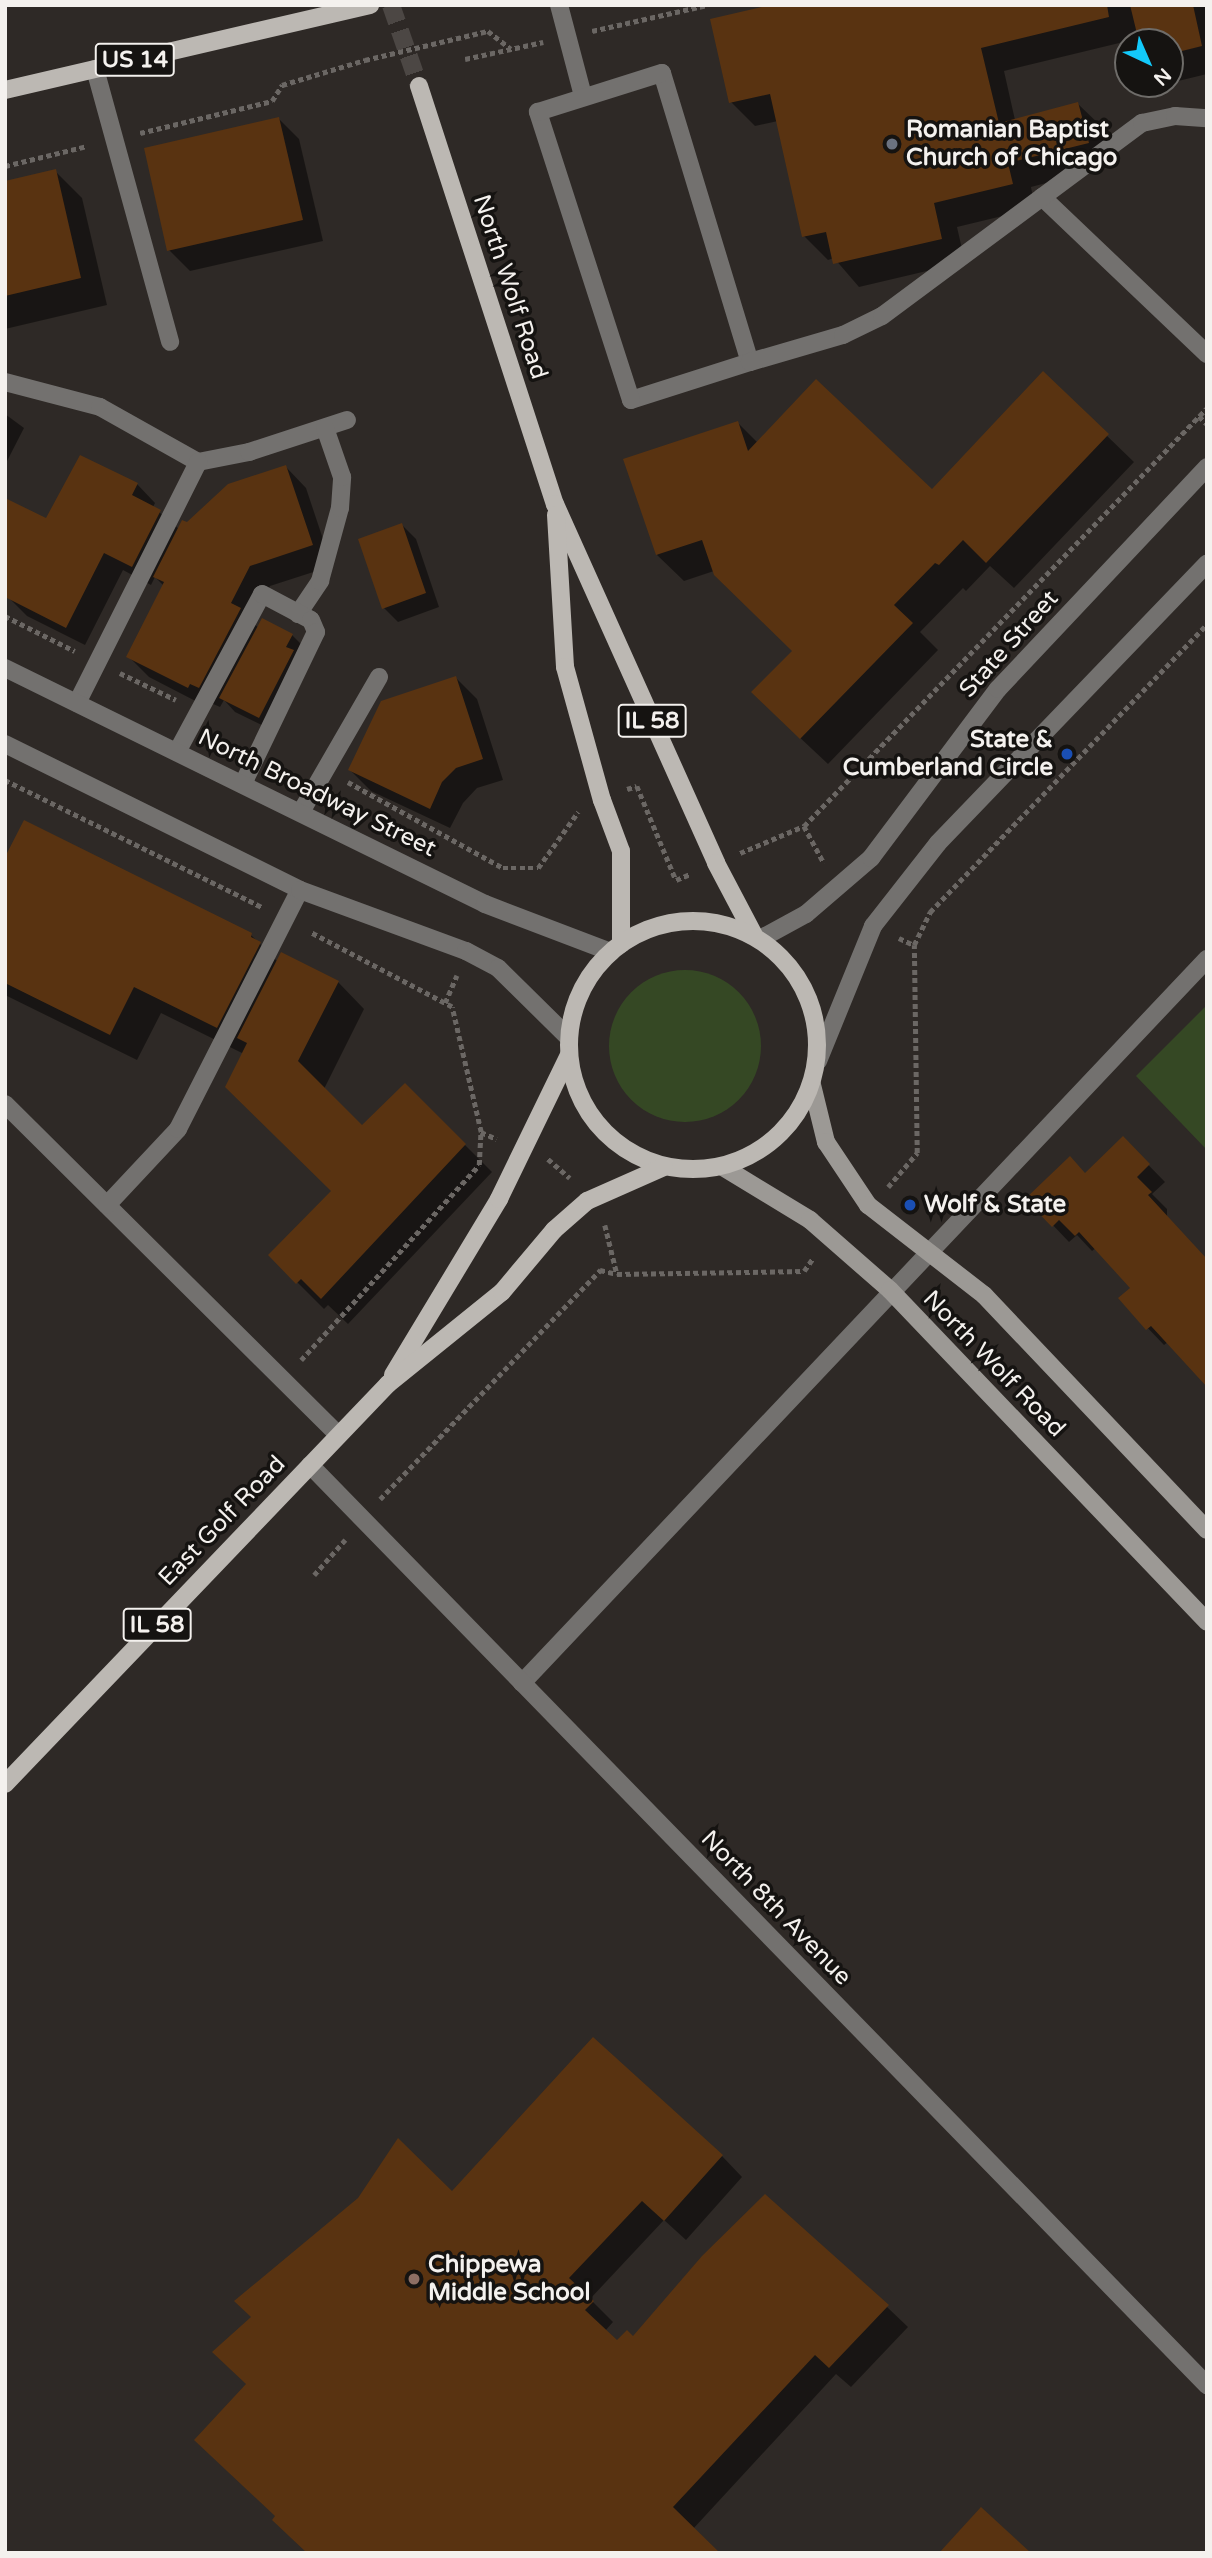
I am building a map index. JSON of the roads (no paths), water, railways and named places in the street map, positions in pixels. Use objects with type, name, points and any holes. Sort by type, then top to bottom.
[{"type":"main road","name":"US 14","points":[[5,90],[265,32],[370,5]]},
{"type":"main road","name":"North Wolf Road","points":[[419,86],[555,504],[716,863],[757,937]]},
{"type":"main road","name":"North Wolf Road","points":[[555,504],[565,667],[601,800],[621,850],[616,948]]},
{"type":"main road","name":"IL 58","points":[[710,921],[757,937],[795,971],[815,1014],[818,1061],[812,1086],[792,1122],[761,1150],[723,1167],[664,1167],[628,1152],[598,1127],[578,1093],[569,1046],[575,1006],[589,976],[616,948],[663,924],[710,921]]},
{"type":"main road","name":"East Golf Road","points":[[388,1384],[499,1199],[569,1046]]},
{"type":"main road","name":"North Wolf Road","points":[[812,1086],[826,1142],[846,1176],[868,1205],[929,1249],[984,1295],[1207,1530]]},
{"type":"main road","name":"East Golf Road","points":[[5,1784],[388,1384],[502,1292],[554,1230],[587,1200],[664,1167]]},
{"type":"main road","name":"North Wolf Road","points":[[723,1167],[810,1220],[890,1290],[1207,1622]]},
{"type":"street","points":[[559,5],[583,96]]},
{"type":"street","points":[[95,69],[170,342]]},
{"type":"street","points":[[750,362],[662,73],[538,112],[631,400],[843,335],[882,316],[1142,123],[1175,116],[1207,118]]},
{"type":"street","points":[[1042,197],[1207,354]]},
{"type":"street","points":[[5,382],[100,407],[198,462],[249,452],[347,420]]},
{"type":"street","points":[[298,614],[320,581],[340,508],[342,477],[325,428]]},
{"type":"street","points":[[77,703],[198,462]]},
{"type":"street","name":"State Street","points":[[757,937],[806,914],[871,858],[998,689],[1207,467]]},
{"type":"street","points":[[818,1061],[881,916],[938,843],[1207,563]]},
{"type":"street","points":[[177,752],[256,599],[262,594],[311,620],[316,632],[243,784]]},
{"type":"street","name":"North Broadway Street","points":[[5,668],[485,904],[616,948]]},
{"type":"street","points":[[301,812],[379,677]]},
{"type":"street","points":[[5,744],[300,890],[458,947],[498,968],[569,1046]]},
{"type":"street","points":[[107,1205],[178,1129],[300,890]]},
{"type":"street","points":[[522,1683],[890,1290],[1207,959]]},
{"type":"street","points":[[5,1104],[338,1435]]},
{"type":"street","name":"North 8th Avenue","points":[[310,1465],[1207,2385]]},
{"type":"tunnel","points":[[391,5],[419,86]]},
{"type":"place","name":"Romanian Baptist Church of Chicago","points":[[892,144]]},
{"type":"place","name":"State & Cumberland Circle","points":[[1067,754]]},
{"type":"place","name":"Wolf & State","points":[[910,1205]]},
{"type":"place","name":"Chippewa Middle School","points":[[414,2279]]}]
